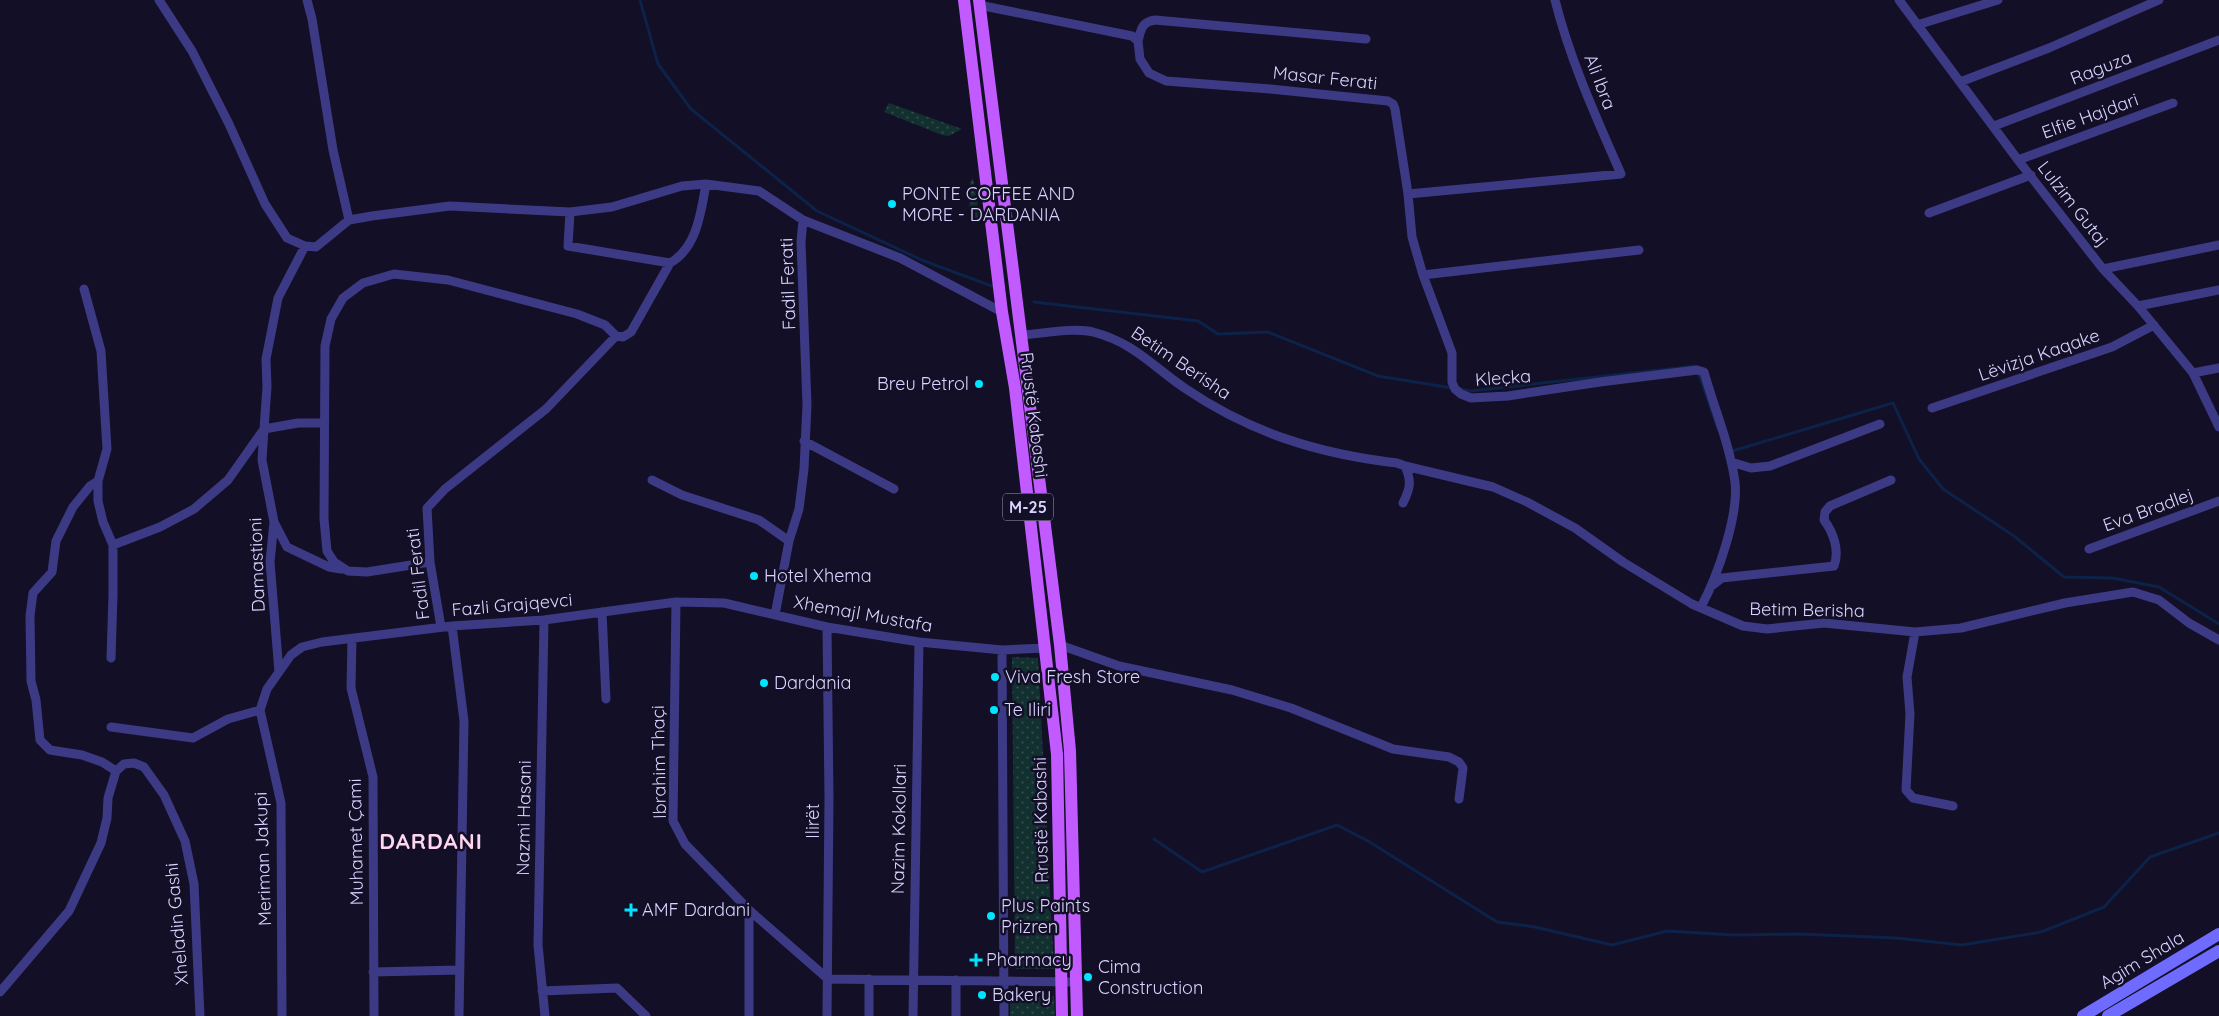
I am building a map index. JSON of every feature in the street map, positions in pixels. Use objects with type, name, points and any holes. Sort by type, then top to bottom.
[{"type":"main road","name":"Rrustë Kabashi","points":[[964,0],[1002,312],[1015,388],[1057,754],[1062,1016]]},
{"type":"main road","name":"Rrustë Kabashi","points":[[979,3],[1060,645],[1070,751],[1076,1016]]},
{"type":"main road","name":"Agim Shala","points":[[2083,1016],[2219,934]]},
{"type":"main road","name":"Agim Shala","points":[[2108,1016],[2219,951]]},
{"type":"street","points":[[159,0],[192,52],[229,124],[265,204],[287,238],[305,246],[316,246],[349,220],[450,206],[570,212],[612,207],[682,186],[706,184]]},
{"type":"street","points":[[307,0],[312,19],[333,150],[349,220]]},
{"type":"street","name":"Ali Ibra","points":[[1408,194],[1621,174],[1590,104],[1562,26],[1555,0]]},
{"type":"street","name":"Lulzim Gutaj","points":[[1898,0],[2018,160],[2103,269],[2138,306],[2193,372],[2219,427]]},
{"type":"street","points":[[1917,25],[1998,0]]},
{"type":"street","points":[[1960,82],[2049,48],[2159,0]]},
{"type":"street","points":[[979,3],[1132,36],[1138,41],[1143,25],[1147,21],[1155,20],[1366,39]]},
{"type":"street","name":"Raguza","points":[[1994,126],[2219,40]]},
{"type":"street","name":"Masar Ferati","points":[[1138,41],[1140,59],[1149,73],[1166,81],[1388,101],[1393,104],[1395,109],[1408,194]]},
{"type":"street","name":"Elfie Hajdari","points":[[2018,160],[2173,103]]},
{"type":"street","points":[[1930,213],[2031,175]]},
{"type":"street","name":"Fadil Ferati","points":[[441,627],[430,562],[427,508],[445,489],[546,409],[616,336],[623,337],[631,332],[670,263],[680,255],[692,239],[699,220],[706,184],[759,191],[803,220],[801,242],[807,405],[804,470],[799,509],[789,541],[775,615]]},
{"type":"street","name":"Kleçka","points":[[1408,194],[1412,237],[1423,275],[1452,353],[1452,382],[1455,389],[1470,398],[1517,395],[1697,370],[1704,372],[1731,462]]},
{"type":"street","points":[[570,212],[568,246],[670,263]]},
{"type":"street","points":[[803,220],[900,258],[1002,312]]},
{"type":"street","points":[[2103,269],[2219,245]]},
{"type":"street","name":"Damastioni","points":[[279,672],[270,562],[274,522],[262,460],[267,387],[266,359],[278,298],[305,246]]},
{"type":"street","points":[[1423,275],[1639,250]]},
{"type":"street","points":[[348,571],[334,562],[327,551],[324,519],[324,346],[331,319],[343,298],[363,284],[394,274],[448,280],[577,314],[605,325],[616,336]]},
{"type":"street","points":[[84,289],[101,351],[107,449],[98,481],[98,501],[103,522],[112,545],[111,658]]},
{"type":"street","points":[[2138,306],[2219,290]]},
{"type":"street","name":"Lëvizja Kaqake","points":[[1932,408],[2112,347],[2154,325]]},
{"type":"street","name":"Betim Berisha","points":[[1021,335],[1090,331],[1112,338],[1135,349],[1186,389],[1225,412],[1268,433],[1312,449],[1397,463],[1493,488],[1527,502],[1575,528],[1631,567],[1692,604],[1729,622],[1753,628],[1824,623],[1915,632],[1961,628],[2065,603],[2133,592],[2160,600],[2189,622],[2219,640]]},
{"type":"street","points":[[2193,372],[2219,368]]},
{"type":"street","points":[[112,545],[160,527],[194,509],[228,480],[264,429],[298,423],[324,423]]},
{"type":"street","points":[[1701,607],[1713,585],[1732,520],[1735,484],[1731,462],[1751,468],[1770,466],[1880,424]]},
{"type":"street","points":[[804,441],[894,489]]},
{"type":"street","points":[[1403,503],[1411,486],[1410,476],[1405,466]]},
{"type":"street","points":[[652,480],[682,495],[760,520],[789,541]]},
{"type":"street","points":[[1713,585],[1722,578],[1834,566],[1836,560],[1835,542],[1831,529],[1824,520],[1825,512],[1830,506],[1892,480]]},
{"type":"street","points":[[0,992],[68,911],[101,843],[107,818],[108,798],[116,770],[102,762],[82,755],[50,750],[40,740],[36,700],[31,681],[30,616],[33,593],[52,572],[56,541],[73,507],[90,486],[98,481]]},
{"type":"street","name":"Eva Bradlej","points":[[2088,549],[2219,501]]},
{"type":"street","points":[[274,522],[288,547],[329,567],[366,572],[430,562]]},
{"type":"street","name":"Xhemajl Mustafa","points":[[676,602],[724,603],[827,627],[919,642],[1002,650],[1046,648]]},
{"type":"street","name":"Fazli Grajqevci","points":[[279,672],[291,655],[302,647],[322,642],[441,627],[544,620],[676,602]]},
{"type":"street","name":"Ibrahim Thaçi","points":[[676,602],[673,821],[685,844],[749,910],[828,979]]},
{"type":"street","points":[[602,612],[606,699]]},
{"type":"street","name":"Nazmi Hasani","points":[[544,620],[538,945],[545,1016]]},
{"type":"street","points":[[452,626],[464,721],[459,1016]]},
{"type":"street","name":"Ilirët","points":[[827,627],[829,798],[827,1016]]},
{"type":"street","points":[[1915,632],[1907,678],[1910,714],[1906,790],[1913,798],[1953,806]]},
{"type":"street","name":"Muhamet Çami","points":[[352,639],[351,688],[373,777],[374,1016]]},
{"type":"street","name":"Nazim Kokollari","points":[[913,1016],[919,642]]},
{"type":"street","points":[[1060,645],[1118,666],[1232,690],[1291,708],[1393,749],[1449,757],[1460,762],[1462,768],[1459,800]]},
{"type":"street","points":[[1002,650],[1004,1016]]},
{"type":"street","points":[[111,727],[193,738],[228,719],[260,710],[267,689],[279,672]]},
{"type":"street","name":"Meriman Jakupi","points":[[260,710],[281,803],[282,1016]]},
{"type":"street","name":"Xheladin Gashi","points":[[116,770],[124,764],[134,763],[144,767],[164,795],[185,841],[194,884],[200,1016]]},
{"type":"street","points":[[748,1016],[749,910]]},
{"type":"street","points":[[374,972],[459,970]]},
{"type":"street","points":[[828,979],[1076,982]]},
{"type":"street","points":[[869,979],[869,1016]]},
{"type":"street","points":[[956,980],[956,1016]]},
{"type":"street","points":[[542,991],[617,988],[646,1016]]},
{"type":"green space","points":[[889,103],[962,129],[949,136],[942,135],[884,112]]},
{"type":"green space","points":[[973,178],[980,218],[974,224],[969,220],[970,182]]},
{"type":"green space","points":[[1012,657],[1038,658],[1054,969],[1015,969]]},
{"type":"green space","points":[[1054,996],[1055,1016],[1010,1016],[1010,997]]},
{"type":"waterway","points":[[640,0],[658,64],[691,109],[817,211],[924,261],[992,286]]},
{"type":"waterway","points":[[1034,302],[1198,321],[1218,334],[1268,332],[1378,376],[1452,388]]},
{"type":"waterway","points":[[1460,389],[1471,391],[1696,366],[1718,429]]},
{"type":"waterway","points":[[1729,452],[1893,403],[1919,459],[1943,489],[2014,536],[2064,577],[2112,578],[2159,587],[2219,624]]},
{"type":"waterway","points":[[1154,839],[1202,872],[1337,825],[1368,841],[1497,922],[1535,927],[1612,945],[1667,931],[1734,935],[1800,934],[1896,938],[1962,945],[2041,932],[2104,907],[2150,857],[2219,833]]},
{"type":"place","name":"PONTE COFFEE AND MORE - DARDANIA","points":[[892,204]]},
{"type":"place","name":"Breu Petrol","points":[[979,384]]},
{"type":"place","name":"Hotel Xhema","points":[[754,576]]},
{"type":"place","name":"Viva Fresh Store","points":[[995,677]]},
{"type":"place","name":"Dardania","points":[[764,683]]},
{"type":"place","name":"Te Iliri","points":[[994,710]]},
{"type":"place","name":"AMF Dardani","points":[[631,910]]},
{"type":"place","name":"Plus Paints Prizren","points":[[991,916]]},
{"type":"place","name":"Pharmacy","points":[[976,960]]},
{"type":"place","name":"Cima Construction","points":[[1088,977]]},
{"type":"place","name":"Bakery","points":[[982,995]]},
{"type":"district","name":"DARDANI","points":[[431,841]]}]
